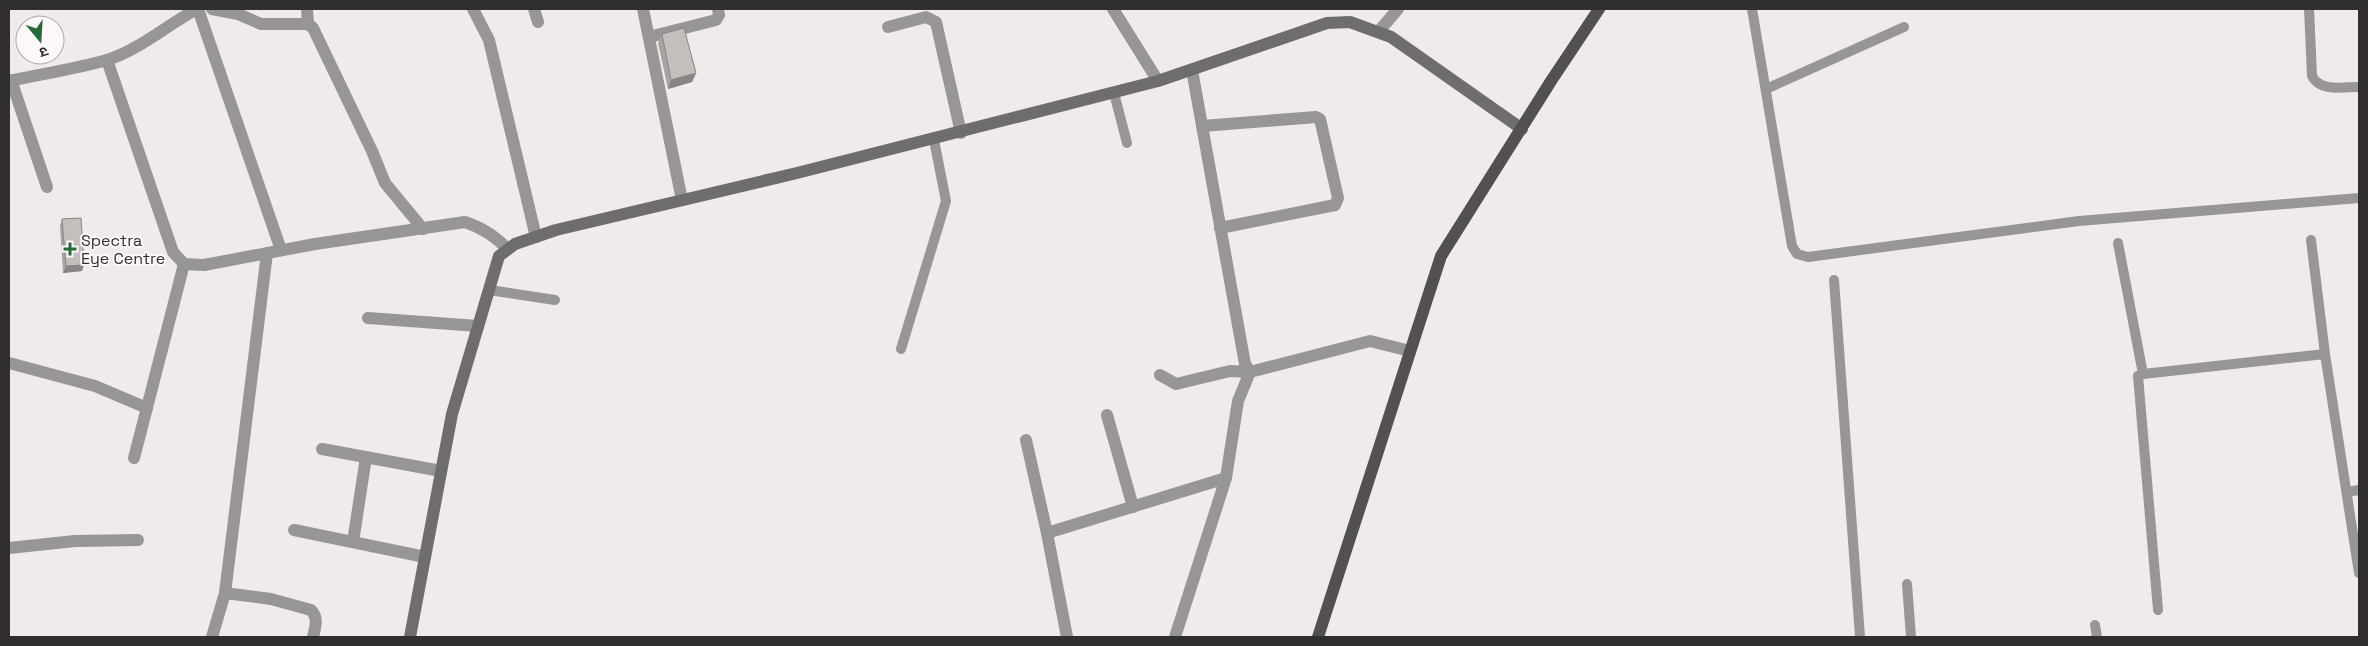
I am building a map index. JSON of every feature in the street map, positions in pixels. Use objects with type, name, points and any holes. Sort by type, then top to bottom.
[{"type":"main road","points":[[1318,637],[1441,256],[1551,81],[1599,9]]},
{"type":"main road","points":[[410,637],[452,414],[499,256],[515,244],[682,200],[934,140],[1158,81],[1327,22],[1350,22],[1379,31],[1391,37],[1522,129]]},
{"type":"street","points":[[48,187],[10,80],[107,60],[137,46],[172,22],[198,9],[281,250]]},
{"type":"street","points":[[212,9],[238,14],[261,24],[308,24],[313,28],[372,151],[385,183],[423,229]]},
{"type":"street","points":[[307,9],[308,24]]},
{"type":"street","points":[[473,9],[489,40],[536,237]]},
{"type":"street","points":[[534,9],[538,22]]},
{"type":"street","points":[[643,9],[682,200]]},
{"type":"street","points":[[649,38],[716,20],[719,15],[718,9]]},
{"type":"street","points":[[1113,9],[1158,81]]},
{"type":"street","points":[[1379,31],[1398,9]]},
{"type":"street","points":[[888,27],[926,17],[936,22],[961,133]]},
{"type":"street","points":[[107,60],[173,252],[184,264],[204,265],[281,250],[465,222],[480,227],[494,235],[508,250]]},
{"type":"street","points":[[1192,70],[1245,364],[1250,372]]},
{"type":"street","points":[[1202,126],[1316,117],[1320,119],[1338,198],[1335,205],[1220,228]]},
{"type":"street","points":[[212,637],[224,592],[267,253]]},
{"type":"street","points":[[134,458],[184,264]]},
{"type":"street","points":[[368,318],[478,326]]},
{"type":"street","points":[[1160,375],[1176,384],[1230,371],[1250,372],[1370,341],[1410,351]]},
{"type":"street","points":[[9,363],[95,386],[147,408]]},
{"type":"street","points":[[1175,637],[1226,478],[1238,401],[1250,372]]},
{"type":"street","points":[[1107,415],[1133,507]]},
{"type":"street","points":[[1026,440],[1047,533],[1067,637]]},
{"type":"street","points":[[322,449],[441,471]]},
{"type":"street","points":[[353,542],[366,457]]},
{"type":"street","points":[[1047,533],[1226,478]]},
{"type":"street","points":[[294,530],[425,557]]},
{"type":"street","points":[[9,548],[75,541],[138,540]]},
{"type":"street","points":[[224,592],[271,599],[311,610],[315,614],[316,620],[313,637]]},
{"type":"lane","points":[[1752,9],[1792,246],[1797,254],[1808,257],[2079,221],[2359,198]]},
{"type":"lane","points":[[2309,9],[2312,76],[2316,83],[2322,86],[2359,87]]},
{"type":"lane","points":[[1766,89],[1904,27]]},
{"type":"lane","points":[[1114,93],[1127,143]]},
{"type":"lane","points":[[901,349],[946,201],[934,140]]},
{"type":"lane","points":[[2311,240],[2359,573]]},
{"type":"lane","points":[[2118,243],[2142,374]]},
{"type":"lane","points":[[1834,280],[1860,637]]},
{"type":"lane","points":[[489,290],[555,300]]},
{"type":"lane","points":[[2158,610],[2138,376],[2142,374],[2326,354]]},
{"type":"lane","points":[[2347,492],[2359,490]]},
{"type":"lane","points":[[1907,584],[1911,637]]},
{"type":"lane","points":[[2096,624],[2097,637]]},
{"type":"building","points":[[684,28],[696,73],[671,80],[662,34]]},
{"type":"building","points":[[81,218],[84,265],[66,266],[62,219]]},
{"type":"place","name":"Spectra Eye Centre","points":[[70,249]]}]
